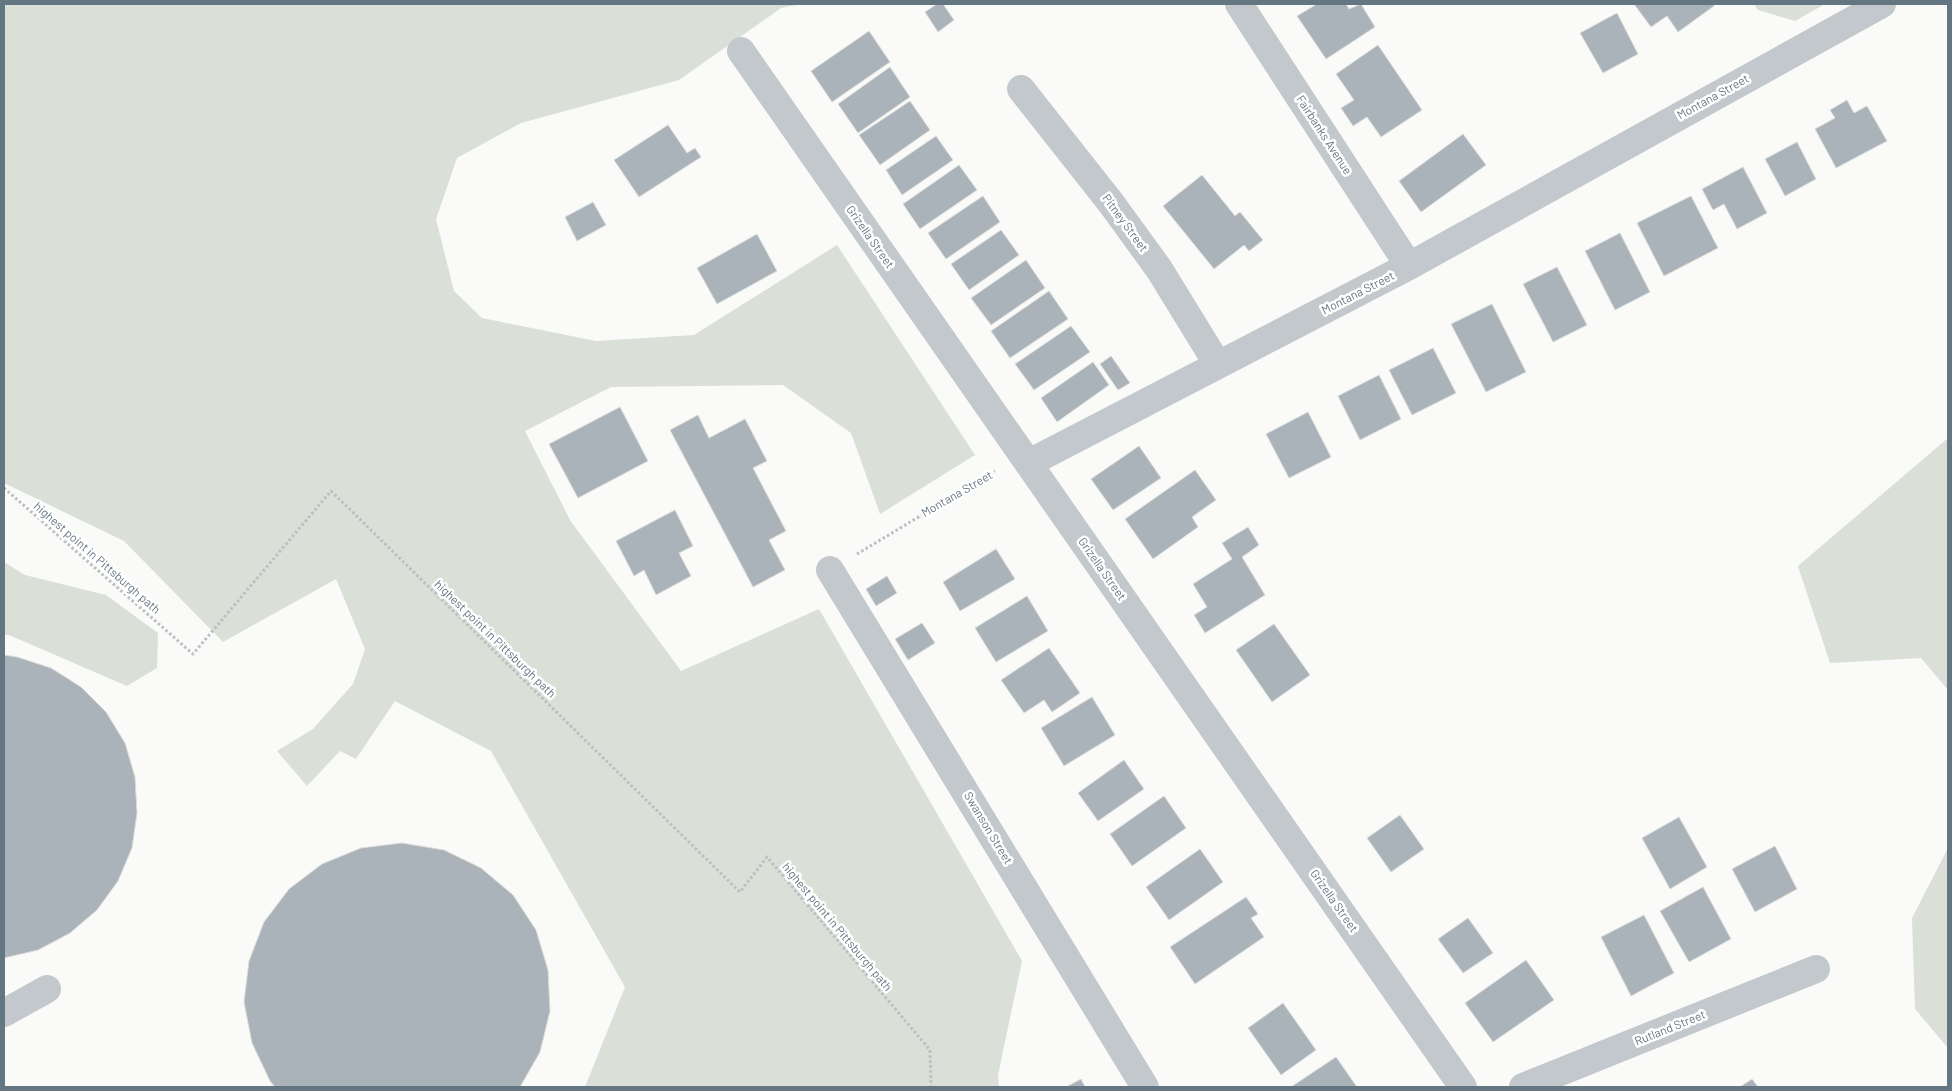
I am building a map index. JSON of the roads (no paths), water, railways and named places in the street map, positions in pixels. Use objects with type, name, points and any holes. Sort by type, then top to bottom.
[{"type":"street","name":"Fairbanks Avenue","points":[[1239,4],[1409,266]]},
{"type":"street","name":"Montana Street","points":[[1028,464],[1409,266],[1882,4]]},
{"type":"street","name":"Grizella Street","points":[[741,51],[1463,1087]]},
{"type":"street","name":"Pitney Street","points":[[1021,89],[1111,203],[1153,261],[1218,365]]},
{"type":"street","name":"Swanson Street","points":[[830,570],[1146,1087]]},
{"type":"street","name":"Rutland Street","points":[[1523,1087],[1816,969]]},
{"type":"street","points":[[4,1013],[46,989]]}]
